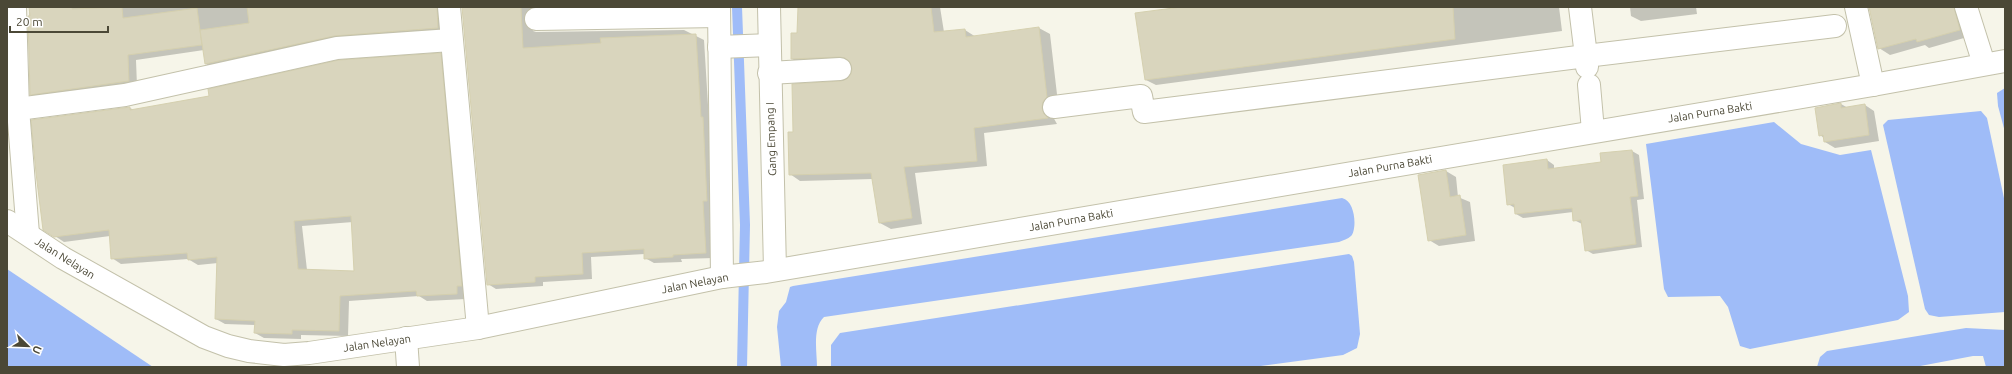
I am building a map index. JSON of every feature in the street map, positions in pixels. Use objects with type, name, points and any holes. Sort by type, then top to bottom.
[{"type":"street","points":[[15,7],[18,109],[28,234]]},
{"type":"street","points":[[449,7],[478,328]]},
{"type":"street","name":"Gang Empang I","points":[[769,7],[766,45],[770,72],[771,271]]},
{"type":"street","points":[[1580,7],[1593,131]]},
{"type":"street","points":[[1856,7],[1873,85]]},
{"type":"street","points":[[1966,7],[1984,64]]},
{"type":"street","points":[[536,19],[719,12],[727,47],[726,277]]},
{"type":"street","points":[[1054,107],[1141,96],[1144,112],[1587,70],[1835,26]]},
{"type":"street","points":[[18,109],[125,95],[337,48],[451,40]]},
{"type":"street","points":[[727,47],[766,45]]},
{"type":"street","name":"Jalan Purna Bakti","points":[[771,271],[1593,131],[1873,85],[2005,61]]},
{"type":"street","points":[[770,72],[840,69]]},
{"type":"street","name":"Jalan Nelayan","points":[[7,221],[63,258],[204,337],[228,346],[249,351],[284,355],[478,328],[726,277],[771,271]]},
{"type":"street","points":[[406,338],[408,367]]},
{"type":"water","points":[[2005,88],[2005,132],[1998,106],[1997,93]]},
{"type":"water","points":[[1981,111],[1987,118],[2005,203],[2005,312],[1939,317],[1929,315],[1925,309],[1883,125],[1888,120]]},
{"type":"water","points":[[1774,122],[1801,144],[1840,155],[1871,150],[1908,296],[1909,312],[1898,320],[1750,349],[1740,346],[1728,307],[1720,296],[1668,297],[1664,289],[1646,144]]},
{"type":"water","points":[[1342,198],[1347,200],[1353,210],[1354,228],[1351,236],[1339,242],[824,317],[820,322],[817,334],[817,367],[781,367],[777,327],[779,311],[786,302],[790,287],[793,286]]},
{"type":"water","points":[[1349,254],[1352,256],[1354,262],[1360,334],[1357,348],[1343,355],[1253,367],[831,367],[831,345],[840,333]]},
{"type":"water","points":[[7,269],[153,367],[7,367]]},
{"type":"water","points":[[1966,328],[2005,330],[2005,367],[1986,367],[1983,356],[1973,356],[1915,367],[1817,367],[1820,357],[1827,351]]},
{"type":"building","points":[[29,7],[72,7],[72,9],[122,7],[123,18],[197,8],[202,45],[128,55],[129,81],[30,95]]},
{"type":"building","points":[[247,7],[437,7],[438,28],[334,36],[205,64],[200,30],[249,23]]},
{"type":"building","points":[[462,7],[521,7],[523,48],[601,43],[600,38],[696,34],[701,117],[703,117],[707,201],[703,201],[706,253],[644,259],[644,249],[582,253],[583,274],[535,277],[535,282],[487,285]]},
{"type":"building","points":[[798,7],[931,7],[934,32],[965,29],[966,37],[1039,27],[1047,97],[1043,102],[1042,108],[1044,114],[1048,118],[974,128],[977,161],[904,167],[912,218],[879,223],[871,173],[789,175],[788,132],[793,132],[792,84],[841,81],[847,79],[851,74],[852,69],[850,62],[845,58],[840,57],[791,59],[791,33],[797,33]]},
{"type":"building","points":[[1181,7],[1453,7],[1455,39],[1145,80],[1135,13]]},
{"type":"building","points":[[1869,7],[1954,7],[1960,30],[1917,42],[1916,39],[1878,49]]},
{"type":"building","points":[[441,53],[462,286],[457,286],[457,294],[417,296],[416,291],[340,296],[339,331],[292,330],[292,334],[254,333],[255,321],[215,319],[217,257],[188,260],[187,253],[111,259],[109,230],[54,237],[43,230],[31,120],[130,107],[130,110],[209,96],[208,89],[339,60]],"holes":[[[351,216],[354,271],[298,269],[294,221]]]},
{"type":"building","points":[[1841,103],[1841,108],[1865,104],[1869,135],[1824,142],[1823,135],[1819,136],[1815,108]]},
{"type":"building","points":[[1632,150],[1638,196],[1630,197],[1636,244],[1585,251],[1581,220],[1573,221],[1572,208],[1515,214],[1514,204],[1507,205],[1503,165],[1547,159],[1548,169],[1601,162],[1600,153]]},
{"type":"building","points":[[1446,170],[1450,197],[1460,195],[1466,235],[1428,241],[1418,175]]},
{"type":"waterway","points":[[737,7],[745,225],[742,367]]}]
